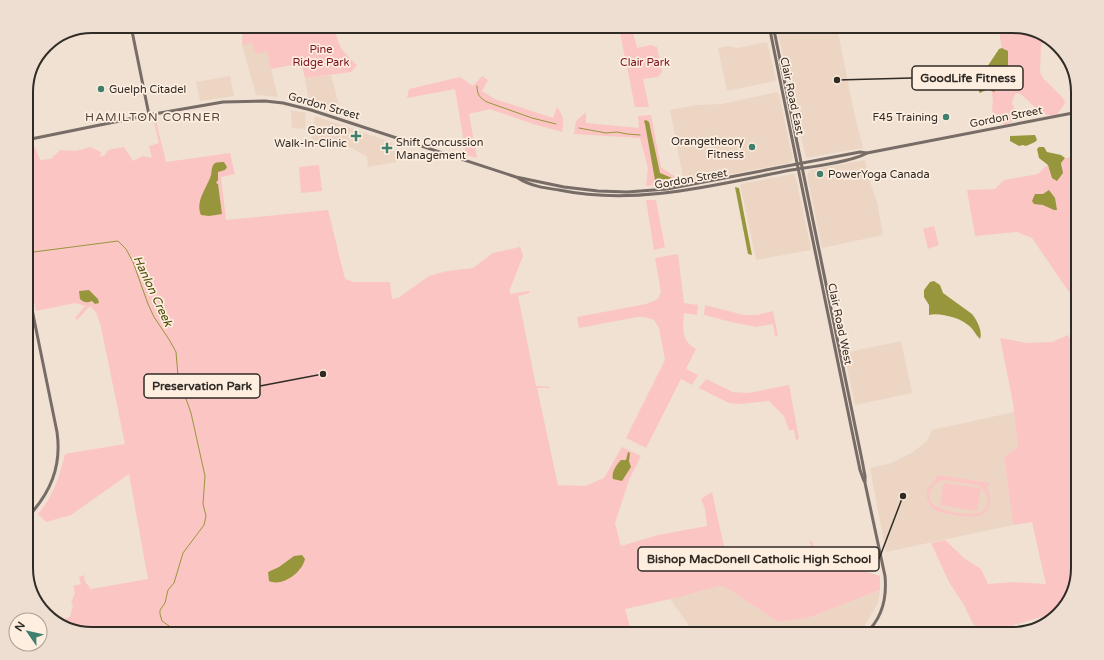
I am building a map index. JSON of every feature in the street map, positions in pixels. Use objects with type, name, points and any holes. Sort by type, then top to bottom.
[{"type":"main road","points":[[132,33],[150,115]]},
{"type":"main road","name":"Clair Road East","points":[[771,33],[798,169]]},
{"type":"main road","name":"Clair Road East","points":[[774,33],[803,168]]},
{"type":"main road","name":"Gordon Street","points":[[33,139],[223,102],[250,100],[283,103],[311,110],[516,177],[575,188],[620,192],[667,189],[860,152],[867,153],[1071,113]]},
{"type":"main road","name":"Gordon Street","points":[[516,177],[525,182],[564,191],[598,196],[656,195],[685,191],[861,157],[867,153]]},
{"type":"main road","name":"Clair Road West","points":[[803,168],[866,476],[865,483]]},
{"type":"main road","name":"Clair Road West","points":[[798,169],[862,477],[865,483],[886,583],[885,598],[882,608],[878,618],[872,627]]},
{"type":"main road","points":[[806,205],[810,204]]},
{"type":"main road","points":[[33,314],[55,419],[59,449],[55,474],[48,490],[33,511]]},
{"type":"main road","points":[[837,358],[842,357]]},
{"type":"main road","points":[[844,391],[848,390]]},
{"type":"shaded area","points":[[243,33],[248,33],[301,63],[271,69],[278,97],[256,95],[242,45]]},
{"type":"shaded area","points":[[778,33],[838,33],[854,112],[863,148],[806,158]]},
{"type":"shaded area","points":[[767,42],[776,80],[727,91],[718,48],[728,46],[737,48]]},
{"type":"shaded area","points":[[1002,48],[1008,51],[1008,65],[1003,68],[996,67],[992,71],[988,71],[987,67],[999,49]]},
{"type":"shaded area","points":[[985,74],[989,75],[996,84],[994,92],[988,89],[980,93],[979,92],[979,80]]},
{"type":"shaded area","points":[[331,75],[341,113],[309,103],[305,78]]},
{"type":"shaded area","points":[[230,76],[234,96],[200,101],[196,82]]},
{"type":"shaded area","points":[[777,92],[779,94],[793,159],[789,163],[684,183],[670,110],[696,105],[722,104]]},
{"type":"shaded area","points":[[291,110],[306,113],[305,129],[292,128]]},
{"type":"shaded area","points":[[315,116],[391,142],[393,144],[397,162],[368,167],[367,157],[354,149],[322,140],[311,141]]},
{"type":"shaded area","points":[[646,120],[649,122],[660,173],[672,178],[655,180],[644,121]]},
{"type":"shaded area","points":[[1035,135],[1037,140],[1026,146],[1019,146],[1010,141],[1010,136]]},
{"type":"shaded area","points":[[1039,147],[1044,147],[1047,152],[1061,155],[1065,158],[1061,163],[1063,173],[1057,181],[1052,178],[1048,165],[1039,158],[1037,149]]},
{"type":"shaded area","points":[[865,160],[870,182],[877,202],[883,235],[822,248],[807,175],[810,170]]},
{"type":"shaded area","points":[[224,162],[227,167],[225,170],[218,172],[218,180],[216,183],[218,184],[222,214],[209,216],[201,215],[199,205],[200,200],[211,175],[213,166],[216,163]]},
{"type":"shaded area","points":[[795,174],[811,248],[810,250],[756,260],[740,184]]},
{"type":"shaded area","points":[[735,187],[739,188],[752,255],[748,254]]},
{"type":"shaded area","points":[[1049,190],[1055,198],[1057,210],[1043,205],[1034,204],[1032,201],[1035,194],[1043,194]]},
{"type":"shaded area","points":[[934,281],[940,285],[943,293],[972,314],[976,319],[981,333],[980,339],[965,322],[944,315],[929,315],[929,305],[924,297],[924,290],[930,282]]},
{"type":"shaded area","points":[[89,290],[98,299],[99,303],[95,304],[92,301],[86,302],[80,299],[79,291]]},
{"type":"shaded area","points":[[901,341],[912,393],[855,405],[844,353]]},
{"type":"shaded area","points":[[1014,412],[1018,447],[1004,457],[1013,525],[886,552],[870,468],[891,463],[913,452],[927,441],[932,430]]},
{"type":"shaded area","points":[[628,452],[630,453],[629,461],[631,467],[622,481],[613,479],[613,472],[621,460],[626,460]]},
{"type":"shaded area","points":[[302,555],[305,559],[303,564],[291,578],[280,582],[269,581],[268,572],[279,567],[294,556]]},
{"type":"shaded area","points":[[719,586],[725,587],[778,622],[808,618],[880,590],[878,603],[864,627],[690,627],[670,599]]},
{"type":"green space","name":"Pine Ridge Park","points":[[243,33],[336,33],[342,49],[357,65],[351,72],[305,78],[301,63],[271,69],[267,51],[255,54],[252,43],[242,45]]},
{"type":"green space","name":"Clair Park","points":[[620,33],[633,33],[637,48],[651,45],[657,47],[662,72],[658,77],[643,79],[649,107],[635,107]]},
{"type":"green space","points":[[999,33],[1027,35],[1043,42],[1041,45],[1040,72],[1043,78],[1065,101],[1064,105],[1056,116],[1039,111],[1018,93],[1015,94],[1012,103],[1015,110],[1015,116],[1012,122],[1005,125],[995,118],[992,110],[993,101],[989,75],[987,74],[988,71],[992,71],[996,67],[1003,68],[1006,49],[1002,48]]},
{"type":"green space","points":[[482,76],[488,80],[482,91],[495,99],[553,118],[557,107],[563,119],[562,132],[533,124],[490,109],[469,114],[477,158],[466,155],[455,89],[407,98],[409,89],[460,77],[473,86]]},
{"type":"green space","points":[[586,112],[586,123],[639,128],[638,116],[651,115],[661,167],[674,176],[676,184],[646,186],[648,168],[640,138],[574,134],[576,121]]},
{"type":"green space","points":[[156,121],[166,162],[230,153],[235,174],[221,177],[226,220],[328,210],[345,279],[354,282],[390,282],[392,299],[398,298],[429,276],[447,271],[473,268],[493,253],[520,247],[516,232],[523,256],[510,289],[510,294],[529,291],[530,293],[518,296],[536,386],[550,387],[537,388],[558,485],[585,486],[604,478],[622,447],[641,456],[629,480],[615,523],[621,546],[658,535],[707,526],[705,509],[701,499],[712,492],[725,551],[739,550],[743,562],[757,567],[812,556],[810,541],[812,541],[815,555],[880,576],[880,590],[808,618],[778,622],[725,587],[719,586],[625,609],[630,627],[92,627],[77,625],[64,619],[70,617],[73,605],[71,603],[75,593],[73,586],[81,584],[79,577],[84,575],[85,582],[91,589],[148,579],[129,474],[71,515],[46,522],[38,514],[52,493],[65,454],[125,444],[101,327],[96,312],[90,306],[77,320],[75,318],[85,306],[75,303],[36,311],[33,295],[33,147],[35,147],[40,160],[51,159],[60,150],[76,151],[90,147],[101,152],[100,157],[105,155],[108,150],[124,147],[133,161],[143,156],[152,158],[149,146],[159,143],[154,122]]},
{"type":"green space","points":[[1071,157],[1071,295],[1032,238],[1017,232],[975,236],[967,190],[995,189],[1004,180],[1038,174],[1048,164],[1052,177],[1063,167],[1061,163],[1065,158]]},
{"type":"green space","points":[[319,165],[322,191],[301,193],[299,167]]},
{"type":"green space","points":[[646,200],[656,200],[665,247],[654,250]]},
{"type":"green space","points":[[934,226],[939,245],[928,249],[923,229]]},
{"type":"green space","points":[[678,254],[684,303],[698,305],[697,315],[684,313],[683,324],[685,338],[691,346],[696,349],[686,369],[698,375],[692,385],[681,379],[646,448],[626,438],[665,360],[659,328],[654,320],[645,317],[637,317],[579,328],[577,317],[646,304],[658,299],[661,292],[655,258]]},
{"type":"green space","points":[[705,305],[744,315],[757,315],[773,311],[778,336],[775,336],[773,324],[756,327],[704,315]]},
{"type":"green space","points":[[1068,335],[1071,341],[1071,568],[1069,583],[1059,604],[1048,615],[1008,627],[978,627],[973,624],[964,605],[949,582],[931,543],[945,540],[964,558],[981,569],[988,584],[1014,582],[1046,584],[1032,522],[1013,525],[1004,457],[1018,447],[1013,403],[1000,338],[1027,343],[1052,342]]},
{"type":"green space","points":[[706,379],[733,392],[748,393],[789,385],[799,439],[796,440],[794,430],[789,430],[784,416],[769,401],[740,404],[729,403],[699,388]]},
{"type":"green space","points":[[937,475],[990,483],[989,486],[986,486],[990,495],[989,508],[983,514],[978,516],[962,516],[936,511],[931,507],[927,498],[927,490]],"holes":[[[945,480],[981,487],[988,499],[986,507],[983,511],[978,513],[968,514],[946,510],[939,508],[931,502],[930,491],[937,482]]]},
{"type":"green space","points":[[943,483],[981,488],[977,511],[940,505]]},
{"type":"waterway","points":[[477,86],[479,96],[487,102],[532,118],[556,124]]},
{"type":"waterway","points":[[579,128],[606,133],[617,132],[640,135]]},
{"type":"waterway","name":"Hanlon Creek","points":[[33,252],[118,241],[126,249],[133,262],[154,317],[176,352],[178,376],[191,413],[205,476],[203,504],[206,516],[204,525],[183,553],[174,583],[168,590],[165,603],[160,610],[162,621],[171,627]]},
{"type":"place","name":"GoodLife Fitness","points":[[837,80]]},
{"type":"place","name":"Guelph Citadel","points":[[101,89]]},
{"type":"place","name":"F45 Training","points":[[946,117]]},
{"type":"place","name":"Gordon Walk-In-Clinic","points":[[356,136]]},
{"type":"place","name":"Orangetheory Fitness","points":[[752,147]]},
{"type":"place","name":"Shift Concussion Management","points":[[387,148]]},
{"type":"place","name":"PowerYoga Canada","points":[[820,174]]},
{"type":"place","name":"Preservation Park","points":[[323,374]]},
{"type":"place","name":"Bishop MacDonell Catholic High School","points":[[903,496]]},
{"type":"district","name":"HAMILTON CORNER","points":[[153,117]]}]
